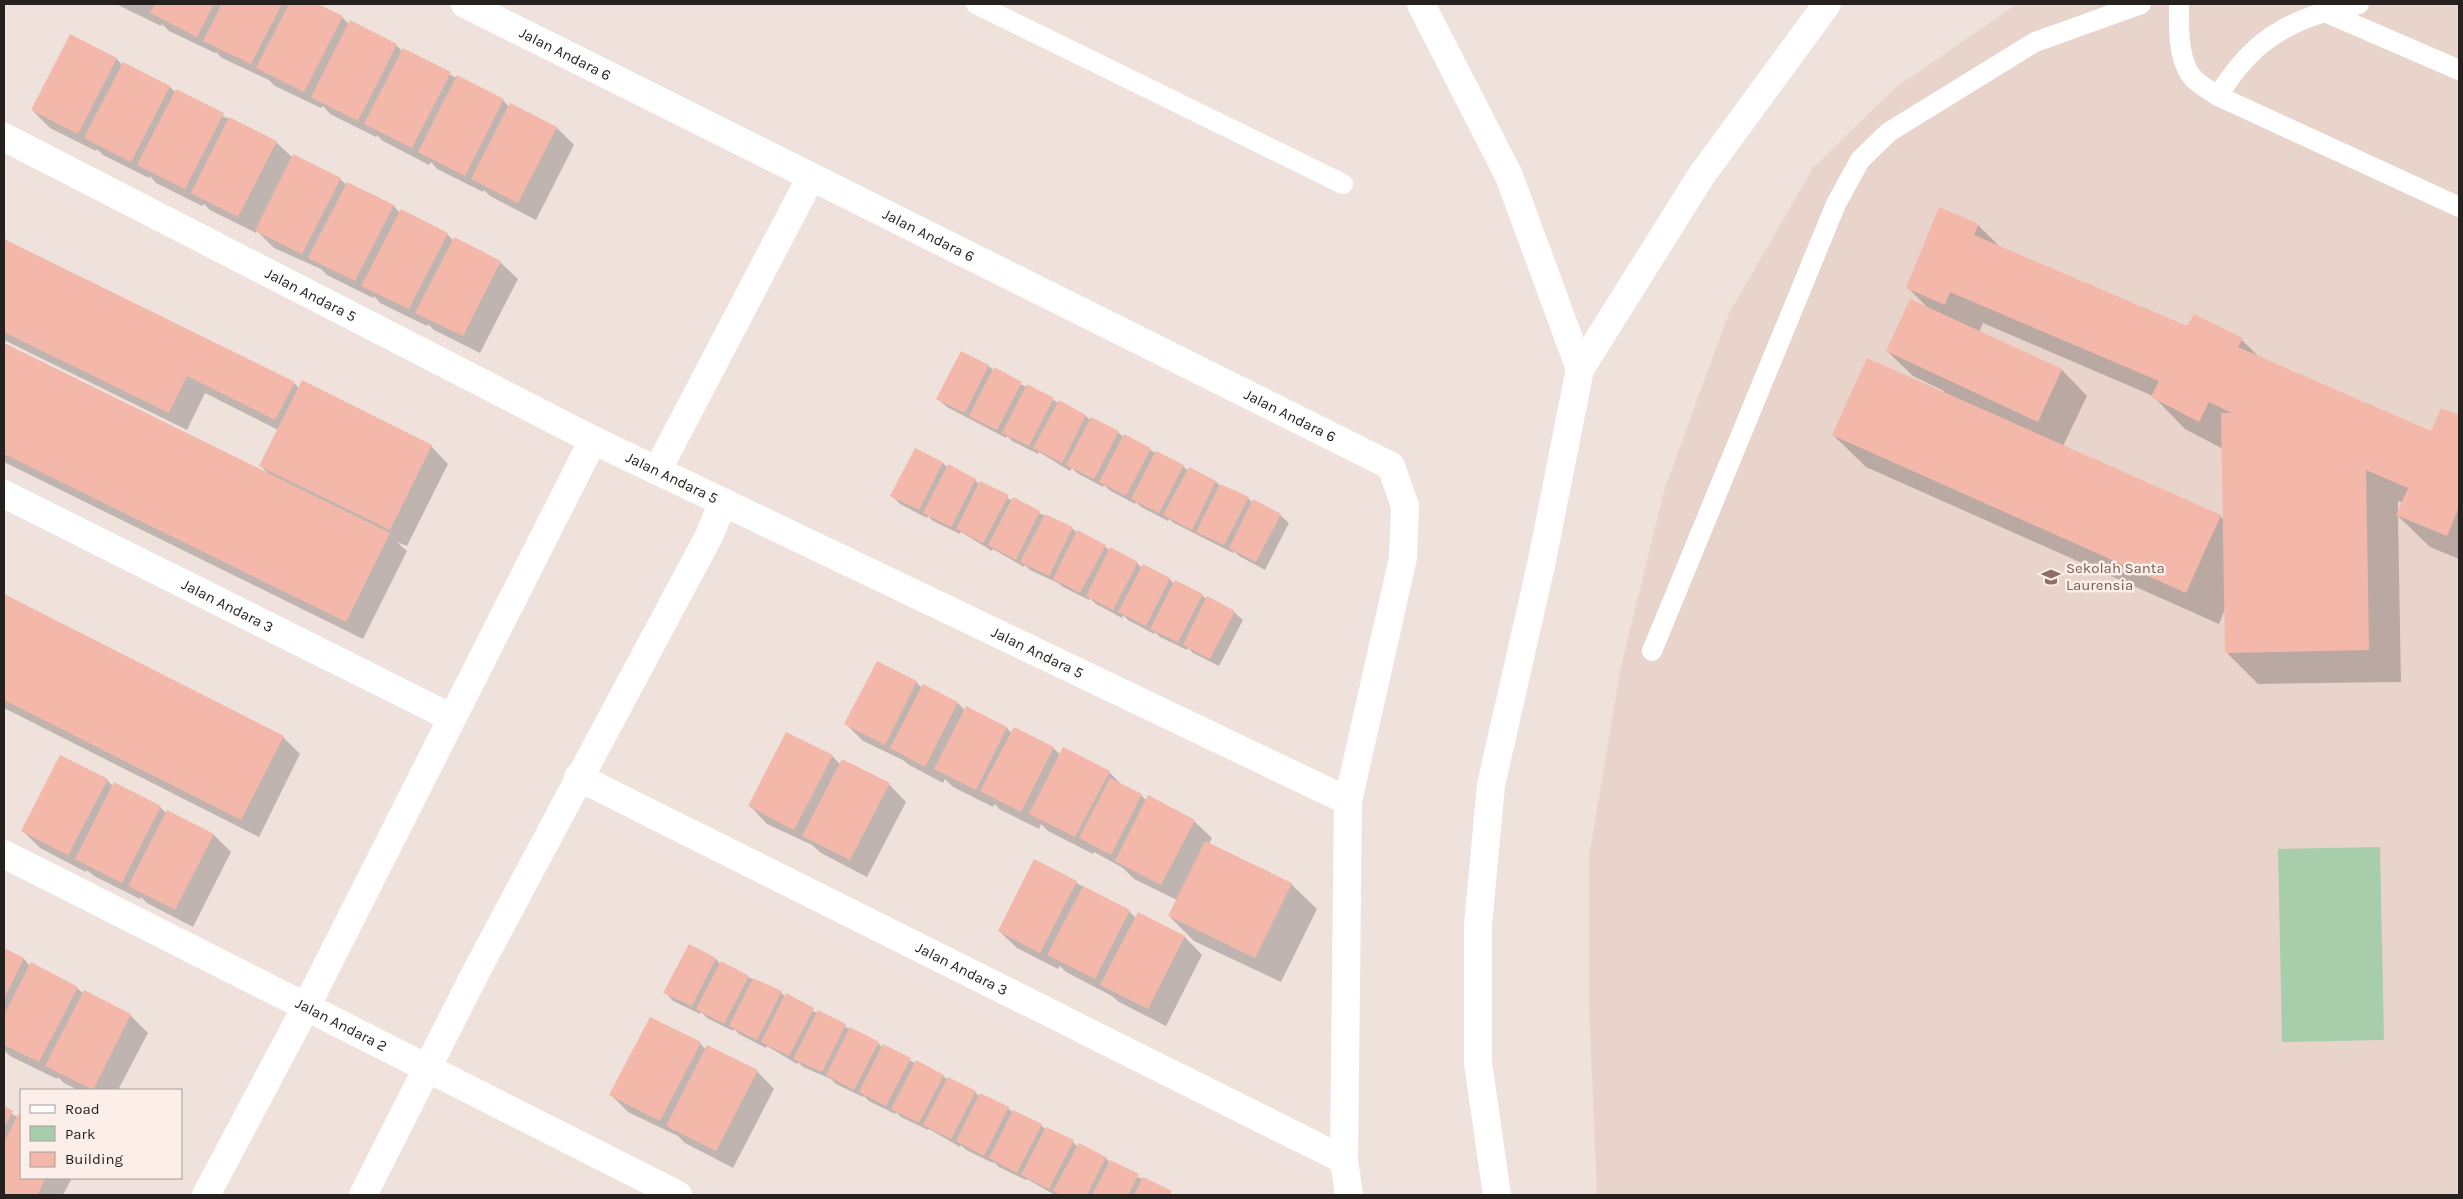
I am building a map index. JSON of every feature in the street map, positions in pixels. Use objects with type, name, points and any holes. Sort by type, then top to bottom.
[{"type":"street","name":"Jalan Andara 6","points":[[465,4],[1391,466],[1406,506],[1403,558],[1348,801]]},
{"type":"street","points":[[1421,4],[1509,176],[1580,369]]},
{"type":"street","points":[[1496,1195],[1478,1063],[1478,925],[1490,794],[1541,565],[1580,369],[1700,176],[1827,4]]},
{"type":"street","name":"Jalan Andara 5","points":[[4,137],[593,440],[1348,801]]},
{"type":"street","points":[[657,471],[811,177]]},
{"type":"street","points":[[206,1195],[306,1007],[593,440]]},
{"type":"street","name":"Jalan Andara 3","points":[[4,494],[452,718]]},
{"type":"street","points":[[363,1195],[578,777],[709,536],[722,502]]},
{"type":"street","name":"Jalan Andara 3","points":[[578,777],[1344,1160]]},
{"type":"street","points":[[1348,801],[1344,1160],[1349,1195]]},
{"type":"street","name":"Jalan Andara 2","points":[[4,854],[678,1195]]},
{"type":"lane","points":[[976,4],[1343,184]]},
{"type":"lane","points":[[1652,651],[1836,204],[1860,160],[1889,132],[2035,42],[2141,4]]},
{"type":"lane","points":[[2179,4],[2179,29],[2184,61],[2194,79],[2218,96],[2459,207]]},
{"type":"lane","points":[[2218,96],[2233,72],[2262,42],[2291,24],[2325,12],[2359,4]]},
{"type":"lane","points":[[2325,12],[2459,70]]},
{"type":"shaded area","name":"Sekolah Santa Laurensia","points":[[2017,4],[2459,4],[2459,1195],[1597,1195],[1589,1002],[1589,856],[1621,666],[1665,488],[1729,313],[1813,168],[1895,88]]},
{"type":"green space","points":[[2380,847],[2384,1040],[2282,1042],[2278,849]]},
{"type":"building","points":[[155,4],[214,4],[197,37],[150,13]]},
{"type":"building","points":[[222,4],[282,4],[251,64],[203,41]]},
{"type":"building","points":[[289,4],[318,4],[343,16],[304,92],[256,68]]},
{"type":"building","points":[[350,20],[397,44],[358,121],[311,97]]},
{"type":"building","points":[[70,34],[117,58],[78,134],[31,110]]},
{"type":"building","points":[[403,48],[451,72],[412,148],[364,124]]},
{"type":"building","points":[[123,62],[170,86],[131,162],[84,138]]},
{"type":"building","points":[[457,75],[504,99],[465,176],[418,152]]},
{"type":"building","points":[[176,89],[224,113],[185,189],[137,165]]},
{"type":"building","points":[[510,103],[557,127],[518,203],[471,179]]},
{"type":"building","points":[[229,117],[277,141],[238,217],[191,193]]},
{"type":"building","points":[[293,154],[341,178],[302,254],[255,231]]},
{"type":"building","points":[[347,182],[394,205],[355,281],[308,258]]},
{"type":"building","points":[[1939,207],[1979,224],[1974,235],[2187,326],[2194,314],[2243,338],[2238,347],[2431,431],[2441,408],[2459,415],[2459,507],[2447,536],[2396,515],[2408,488],[2366,470],[2369,650],[2225,653],[2221,413],[2232,413],[2209,402],[2199,422],[2151,397],[2159,381],[1950,292],[1945,305],[1906,288]]},
{"type":"building","points":[[401,209],[448,233],[409,309],[361,286]]},
{"type":"building","points":[[454,237],[501,261],[463,336],[415,313]]},
{"type":"building","points":[[4,239],[295,382],[275,420],[187,376],[169,413],[4,332]]},
{"type":"building","points":[[1910,299],[2062,369],[2038,422],[1886,351]]},
{"type":"building","points":[[4,343],[390,533],[346,622],[4,454]]},
{"type":"building","points":[[961,351],[989,365],[965,413],[936,399]]},
{"type":"building","points":[[1867,358],[2221,515],[2186,593],[1832,435]]},
{"type":"building","points":[[994,367],[1022,382],[997,430],[969,416]]},
{"type":"building","points":[[302,380],[432,445],[390,530],[259,466]]},
{"type":"building","points":[[1027,384],[1054,398],[1029,446],[1002,433]]},
{"type":"building","points":[[1059,400],[1086,415],[1062,463],[1033,448]]},
{"type":"building","points":[[1091,417],[1119,431],[1094,479],[1066,465]]},
{"type":"building","points":[[1124,434],[1151,448],[1126,496],[1099,482]]},
{"type":"building","points":[[915,448],[943,462],[919,510],[890,496]]},
{"type":"building","points":[[1156,451],[1184,465],[1159,513],[1131,499]]},
{"type":"building","points":[[948,464],[976,479],[951,527],[923,513]]},
{"type":"building","points":[[1189,467],[1216,481],[1192,530],[1163,515]]},
{"type":"building","points":[[980,481],[1009,495],[983,543],[956,529]]},
{"type":"building","points":[[1220,484],[1249,497],[1224,545],[1196,532]]},
{"type":"building","points":[[1013,497],[1040,511],[1016,560],[988,545]]},
{"type":"building","points":[[1253,499],[1281,514],[1256,562],[1229,548]]},
{"type":"building","points":[[1045,514],[1073,527],[1049,576],[1020,562]]},
{"type":"building","points":[[1077,530],[1106,545],[1080,593],[1053,579]]},
{"type":"building","points":[[1110,547],[1138,562],[1113,610],[1086,596]]},
{"type":"building","points":[[1143,564],[1170,578],[1146,626],[1118,612]]},
{"type":"building","points":[[1175,580],[1203,594],[1178,642],[1150,629]]},
{"type":"building","points":[[4,594],[284,736],[241,820],[4,700]]},
{"type":"building","points":[[1207,596],[1235,611],[1210,659],[1183,645]]},
{"type":"building","points":[[877,661],[917,681],[885,745],[844,724]]},
{"type":"building","points":[[923,684],[958,702],[925,767],[890,748]]},
{"type":"building","points":[[966,706],[1007,727],[976,790],[934,769]]},
{"type":"building","points":[[1014,727],[1054,747],[1021,812],[980,791]]},
{"type":"building","points":[[786,732],[833,755],[794,830],[748,806]]},
{"type":"building","points":[[1063,747],[1110,771],[1075,837],[1029,814]]},
{"type":"building","points":[[60,755],[108,779],[68,855],[21,831]]},
{"type":"building","points":[[842,759],[890,783],[850,860],[802,836]]},
{"type":"building","points":[[1110,778],[1142,794],[1111,855],[1079,838]]},
{"type":"building","points":[[114,782],[161,806],[122,883],[75,859]]},
{"type":"building","points":[[1148,795],[1195,820],[1161,885],[1115,861]]},
{"type":"building","points":[[167,810],[214,834],[175,910],[128,886]]},
{"type":"building","points":[[1205,841],[1292,883],[1255,958],[1168,916]]},
{"type":"building","points":[[1034,859],[1077,881],[1040,953],[998,931]]},
{"type":"building","points":[[1083,886],[1130,910],[1095,979],[1047,955]]},
{"type":"building","points":[[1138,912],[1185,936],[1148,1009],[1100,985]]},
{"type":"building","points":[[689,944],[716,958],[692,1006],[663,993]]},
{"type":"building","points":[[4,948],[24,958],[4,999]]},
{"type":"building","points":[[721,961],[749,976],[724,1024],[696,1009]]},
{"type":"building","points":[[31,962],[78,987],[39,1062],[4,1045],[4,1015]]},
{"type":"building","points":[[753,978],[782,991],[757,1040],[729,1026]]},
{"type":"building","points":[[84,990],[131,1014],[94,1089],[45,1066]]},
{"type":"building","points":[[786,993],[814,1008],[789,1056],[761,1042]]},
{"type":"building","points":[[818,1010],[846,1024],[822,1072],[793,1059]]},
{"type":"building","points":[[650,1017],[701,1042],[660,1121],[609,1095]]},
{"type":"building","points":[[850,1027],[879,1042],[854,1090],[826,1075]]},
{"type":"building","points":[[883,1044],[911,1058],[886,1106],[859,1092]]},
{"type":"building","points":[[707,1045],[758,1070],[716,1151],[666,1126]]},
{"type":"building","points":[[916,1060],[944,1075],[919,1123],[891,1109]]},
{"type":"building","points":[[948,1077],[976,1091],[951,1139],[923,1125]]},
{"type":"building","points":[[980,1093],[1009,1107],[984,1156],[956,1141]]},
{"type":"building","points":[[4,1106],[13,1111],[4,1128]]},
{"type":"building","points":[[1013,1110],[1042,1124],[1017,1173],[989,1158]]},
{"type":"building","points":[[18,1114],[20,1115],[20,1179],[45,1179],[37,1195],[4,1195],[4,1143]]},
{"type":"building","points":[[1046,1127],[1074,1140],[1049,1189],[1021,1175]]},
{"type":"building","points":[[1079,1143],[1106,1157],[1087,1195],[1061,1195],[1053,1191]]},
{"type":"building","points":[[1110,1160],[1139,1174],[1128,1195],[1092,1195]]},
{"type":"building","points":[[1143,1177],[1172,1191],[1169,1195],[1134,1195]]},
{"type":"place","name":"Sekolah Santa Laurensia","points":[[2051,577]]}]
